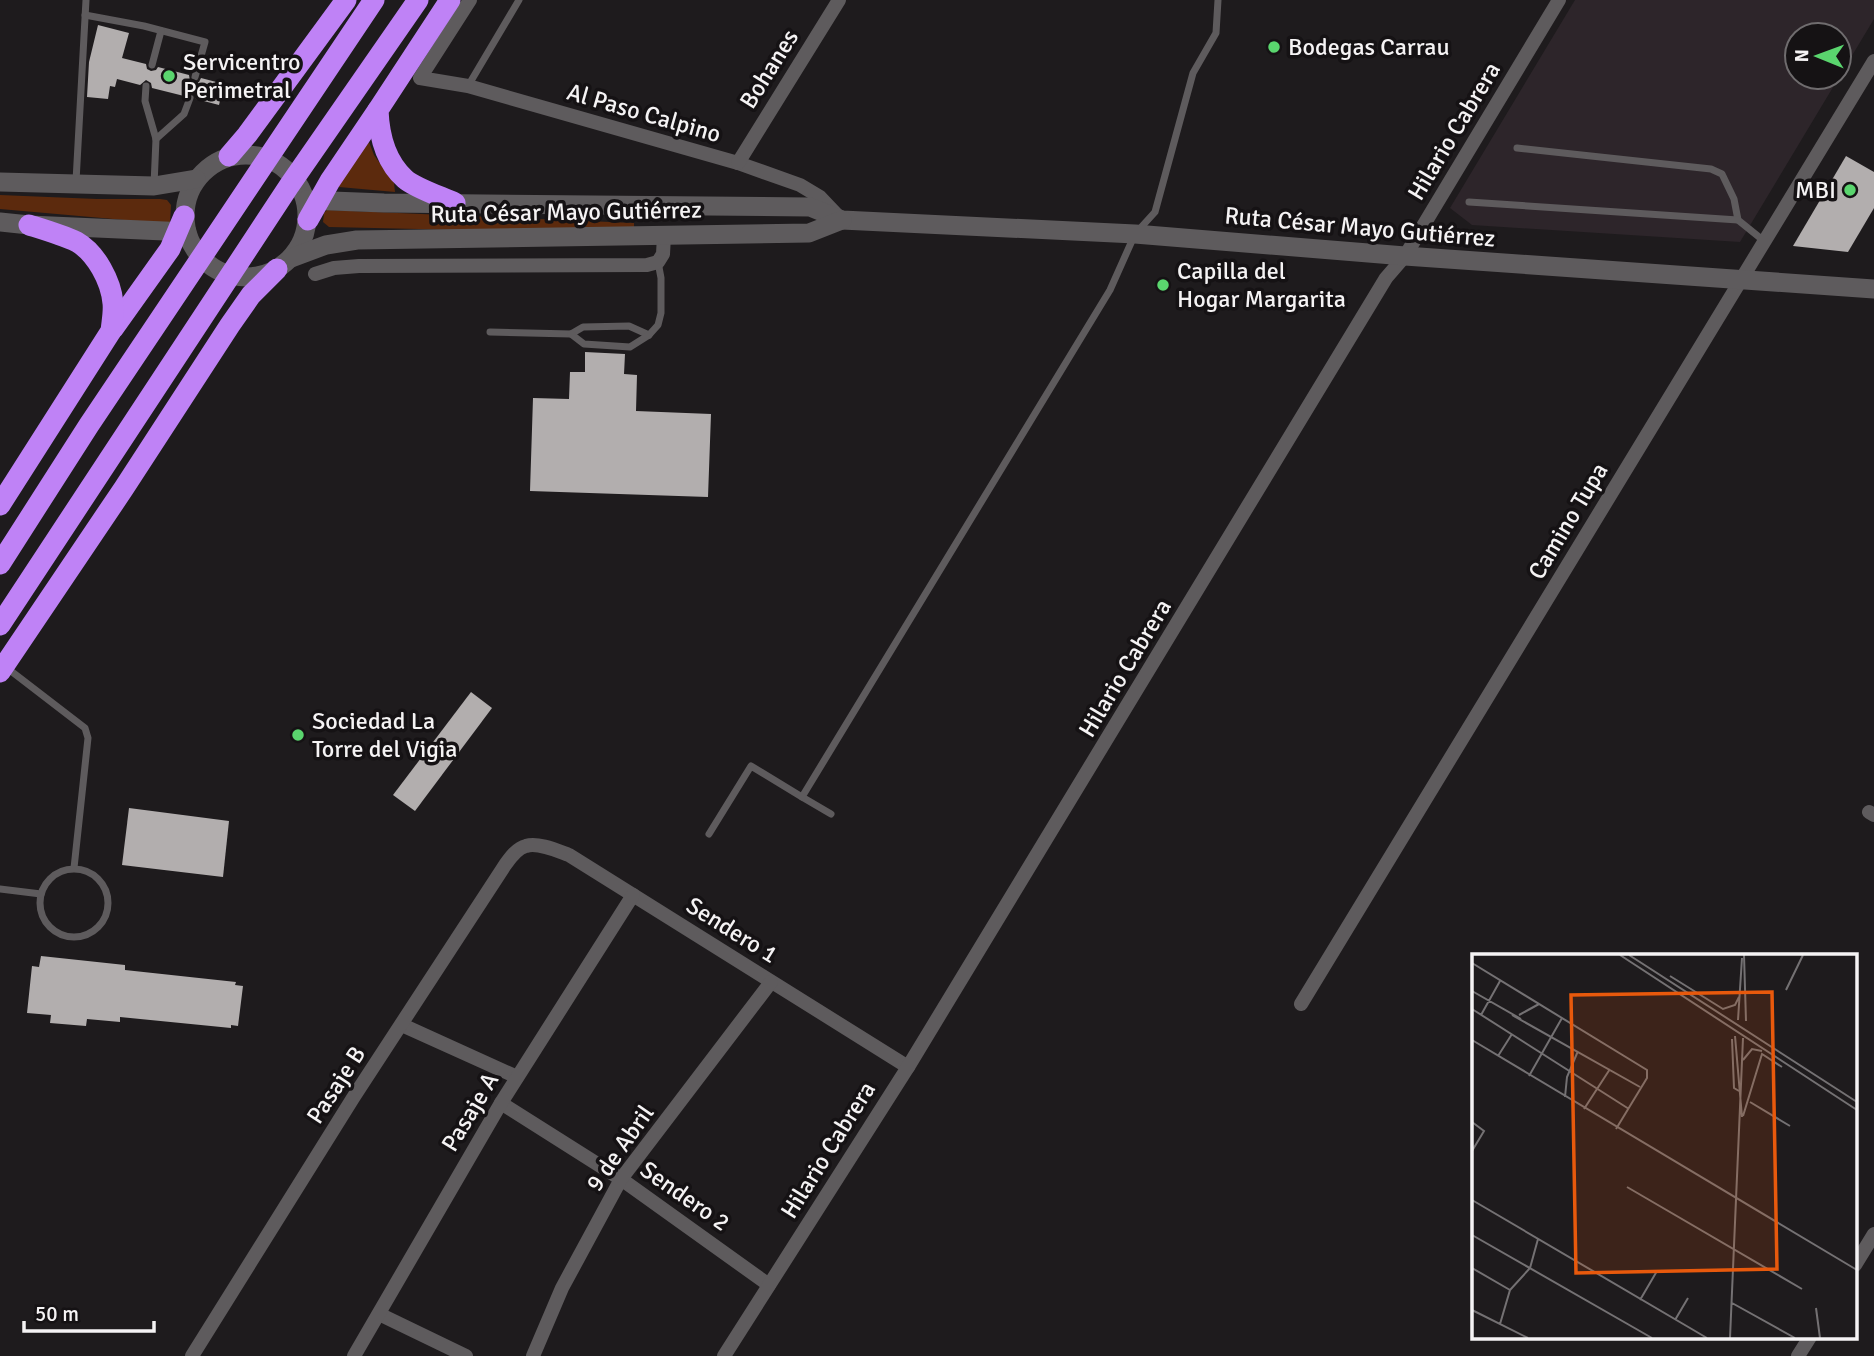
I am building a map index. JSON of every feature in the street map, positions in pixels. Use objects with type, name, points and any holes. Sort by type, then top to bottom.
[{"type":"highway","points":[[236,155],[247,135],[346,0]]},
{"type":"highway","points":[[0,564],[97,413],[374,0]]},
{"type":"highway","points":[[0,625],[289,186],[418,0]]},
{"type":"highway","points":[[311,207],[450,0]]},
{"type":"highway","points":[[377,110],[378,128],[383,144],[399,172],[406,180],[455,203]]},
{"type":"highway","points":[[29,225],[77,243],[88,251],[110,286],[113,300],[111,331]]},
{"type":"highway","points":[[0,505],[111,331],[183,227]]},
{"type":"highway","points":[[2,669],[230,325],[251,295],[284,263]]},
{"type":"main road","points":[[236,155],[271,159],[293,175],[311,207],[303,240],[284,263],[253,277],[219,271],[205,261],[194,248],[183,227],[187,197],[196,179],[211,165],[236,155]]},
{"type":"main road","points":[[0,182],[154,186],[196,179]]},
{"type":"main road","name":"Ruta César Mayo Gutiérrez","points":[[311,207],[384,203],[810,207],[842,220],[1135,234],[1874,289]]},
{"type":"main road","name":"Ruta César Mayo Gutiérrez","points":[[284,263],[326,246],[356,240],[809,233],[842,220]]},
{"type":"main road","points":[[0,222],[29,225],[183,227]]},
{"type":"street","name":"Al Paso Calpino","points":[[470,0],[421,78],[468,86],[738,163],[800,185],[820,197],[842,220]]},
{"type":"street","name":"Bohanes","points":[[738,163],[839,0]]},
{"type":"street","name":"Hilario Cabrera","points":[[724,1356],[908,1067],[1559,0]]},
{"type":"street","name":"Camino Tupa","points":[[1301,1004],[1874,61]]},
{"type":"street","points":[[315,274],[334,268],[359,267],[648,265],[658,262],[663,254],[664,236]]},
{"type":"street","name":"Sendero 1","points":[[526,845],[547,847],[569,855],[908,1067]]},
{"type":"street","name":"Pasaje B","points":[[192,1356],[353,1098],[505,865],[514,853],[526,845]]},
{"type":"street","name":"Pasaje A","points":[[354,1356],[501,1103],[633,895]]},
{"type":"street","name":"9 de Abril","points":[[533,1356],[562,1288],[621,1179],[771,982]]},
{"type":"street","points":[[402,1025],[517,1077]]},
{"type":"street","name":"Sendero 2","points":[[501,1103],[621,1179],[769,1285]]},
{"type":"street","points":[[1856,1263],[1874,1234]]},
{"type":"street","points":[[379,1314],[466,1356]]},
{"type":"street","points":[[1798,1356],[1809,1338]]},
{"type":"lane","points":[[76,184],[86,0]]},
{"type":"lane","points":[[468,86],[519,0]]},
{"type":"lane","points":[[802,797],[1110,290],[1135,234],[1155,212],[1193,74],[1216,33],[1218,0]]},
{"type":"lane","points":[[86,15],[144,26],[205,42],[195,77]]},
{"type":"lane","points":[[152,65],[161,31]]},
{"type":"lane","points":[[146,86],[145,101],[156,139],[154,186]]},
{"type":"lane","points":[[156,139],[184,114],[190,97]]},
{"type":"lane","points":[[1517,148],[1711,169],[1722,173],[1734,199],[1738,220]]},
{"type":"lane","points":[[1469,202],[1738,220],[1764,241]]},
{"type":"lane","points":[[571,334],[584,344],[631,346],[649,335],[658,325],[661,313],[658,262]]},
{"type":"lane","points":[[490,332],[571,334],[583,327],[629,326],[649,335]]},
{"type":"lane","points":[[2,669],[85,728],[88,738],[74,868]]},
{"type":"lane","points":[[709,834],[751,766],[831,814]]},
{"type":"lane","points":[[74,868],[87,870],[98,877],[105,888],[109,901],[107,914],[100,925],[90,933],[78,937],[65,935],[53,930],[45,920],[41,894],[48,881],[60,872],[74,868]]},
{"type":"lane","points":[[0,889],[41,894]]},
{"type":"shaded area","points":[[1575,0],[1874,0],[1874,19],[1853,54],[1853,21],[1783,21],[1783,91],[1831,91],[1740,242],[1472,225],[1450,208]]},
{"type":"shaded area","points":[[369,142],[374,155],[394,183],[395,192],[339,187],[337,180]]},
{"type":"shaded area","points":[[0,195],[167,200],[171,205],[170,224],[0,209]]},
{"type":"shaded area","points":[[327,210],[634,223],[634,228],[507,231],[329,227],[323,222]]},
{"type":"building","points":[[98,25],[129,33],[122,58],[146,64],[151,71],[158,67],[189,75],[190,81],[194,83],[201,78],[224,84],[219,105],[196,99],[191,92],[184,96],[152,88],[151,83],[146,80],[140,85],[117,79],[115,87],[110,86],[108,99],[87,97],[89,62]]},
{"type":"building","name":"MBI","points":[[1846,156],[1874,172],[1874,208],[1848,252],[1793,246]]},
{"type":"building","points":[[585,352],[625,354],[624,374],[637,375],[636,411],[711,414],[708,497],[530,491],[533,398],[569,399],[570,372],[585,372]]},
{"type":"building","points":[[471,692],[492,708],[415,811],[393,795]]},
{"type":"building","points":[[129,808],[229,821],[223,877],[122,865]]},
{"type":"building","points":[[41,956],[125,965],[125,970],[236,982],[235,985],[243,986],[238,1026],[231,1025],[231,1028],[120,1017],[120,1022],[87,1019],[86,1026],[50,1023],[51,1015],[27,1013],[32,966],[39,967]]},
{"type":"place","name":"Bodegas Carrau","points":[[1274,47]]},
{"type":"place","name":"Servicentro Perimetral","points":[[169,76]]},
{"type":"place","name":"MBI","points":[[1850,190]]},
{"type":"place","name":"Capilla del Hogar Margarita","points":[[1163,285]]},
{"type":"place","name":"Sociedad La Torre del Vigia","points":[[298,735]]}]
